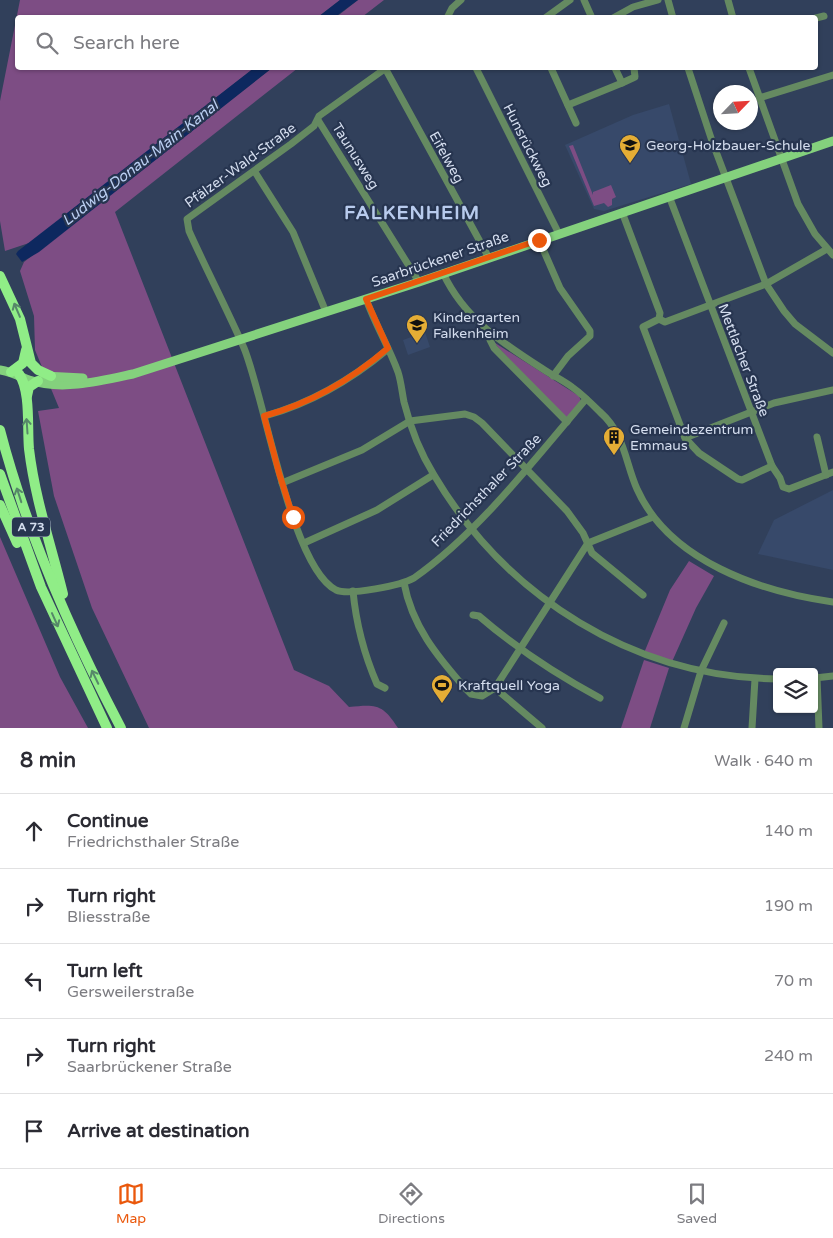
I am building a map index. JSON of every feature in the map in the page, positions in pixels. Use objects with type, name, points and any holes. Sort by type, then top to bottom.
[{"type":"highway","points":[[0,276],[20,319],[26,347],[34,367],[52,376]]},
{"type":"highway","points":[[26,347],[24,363],[15,373],[24,384],[30,451],[39,507],[69,622]]},
{"type":"highway","points":[[26,402],[29,387],[38,381]]},
{"type":"highway","name":"A 73","points":[[0,430],[28,520],[69,622],[121,728]]},
{"type":"highway","name":"A 73","points":[[0,474],[36,575],[74,661],[107,728]]},
{"type":"highway","name":"A 73","points":[[0,505],[19,548],[36,575]]},
{"type":"main road","name":"Saarbrückener Straße","points":[[15,373],[38,381],[78,384],[111,379],[240,340],[419,282],[833,141]]},
{"type":"main road","points":[[0,370],[15,373]]},
{"type":"main road","name":"Saarbrückener Straße","points":[[15,373],[111,379]]},
{"type":"street","points":[[448,15],[452,8],[461,0]]},
{"type":"street","points":[[549,15],[570,0]]},
{"type":"street","points":[[584,0],[591,15]]},
{"type":"street","points":[[619,15],[633,7],[658,0]]},
{"type":"street","points":[[668,0],[672,15]]},
{"type":"street","points":[[728,0],[733,15]]},
{"type":"street","points":[[818,18],[824,16]]},
{"type":"street","name":"Pfälzer-Wald-Straße","points":[[240,340],[189,231],[187,219],[255,172],[318,120],[319,116],[383,70]]},
{"type":"street","name":"Eifelweg","points":[[387,70],[490,258]]},
{"type":"street","name":"Hunsrückweg","points":[[477,70],[559,234]]},
{"type":"street","points":[[552,70],[576,123]]},
{"type":"street","points":[[616,70],[622,83]]},
{"type":"street","points":[[568,105],[635,77],[634,70]]},
{"type":"street","points":[[689,70],[725,177],[766,284],[795,324],[833,353]]},
{"type":"street","points":[[750,70],[802,214],[833,255]]},
{"type":"street","points":[[759,98],[833,75]]},
{"type":"street","name":"Taunusweg","points":[[318,120],[419,282]]},
{"type":"street","points":[[255,172],[293,232],[326,312]]},
{"type":"street","name":"Mettlacher Straße","points":[[669,196],[772,466],[786,490],[829,473],[817,437]]},
{"type":"street","points":[[622,212],[660,313],[659,319]]},
{"type":"street","points":[[539,240],[551,271],[590,331],[590,336],[568,356],[553,376]]},
{"type":"street","points":[[659,319],[665,322],[766,284],[827,249]]},
{"type":"street","points":[[443,273],[462,305],[492,336],[571,386],[603,414],[615,430],[625,450],[637,488],[653,517],[672,536],[716,567],[778,591],[833,602]]},
{"type":"street","points":[[366,299],[398,374],[410,421],[433,475],[471,528],[510,570],[550,605],[614,643],[670,664],[701,671],[755,679],[773,679]]},
{"type":"street","points":[[659,319],[643,327],[685,438],[699,453],[738,479],[742,480],[772,466]]},
{"type":"street","points":[[492,336],[490,340],[494,348],[566,422]]},
{"type":"street","name":"Friedrichsthaler Straße","points":[[240,340],[254,376],[282,483],[304,543],[314,567],[324,580],[337,591],[353,591],[404,583],[423,571],[471,528],[526,470],[586,399]]},
{"type":"street","points":[[264,416],[288,409],[338,386],[364,370],[388,348]]},
{"type":"street","points":[[685,438],[751,411],[802,396],[833,390]]},
{"type":"street","points":[[282,483],[362,450],[410,421],[465,414],[474,417],[567,511],[588,543],[592,553],[643,595]]},
{"type":"street","points":[[304,543],[377,510],[433,475]]},
{"type":"street","points":[[404,583],[414,617],[439,659],[471,694],[482,696],[495,688],[522,649],[588,543],[653,517]]},
{"type":"street","points":[[353,591],[358,628],[369,664],[377,684],[385,688]]},
{"type":"street","points":[[473,615],[479,616],[499,634],[562,678],[600,698]]},
{"type":"street","points":[[684,728],[701,671],[724,623]]},
{"type":"street","points":[[818,678],[833,676]]},
{"type":"street","points":[[752,728],[755,679]]},
{"type":"street","points":[[495,688],[542,728]]},
{"type":"street","points":[[818,711],[819,728]]},
{"type":"shaded area","points":[[20,0],[340,0],[321,15],[17,15]]},
{"type":"shaded area","points":[[358,0],[384,0],[365,15],[339,15]]},
{"type":"shaded area","points":[[15,25],[15,70],[251,70],[32,242],[5,251],[0,221],[0,101]]},
{"type":"shaded area","points":[[269,70],[295,70],[115,212],[294,670],[329,686],[349,707],[378,707],[388,714],[398,728],[149,728],[92,608],[54,496],[38,411],[59,408],[35,350],[34,316],[20,271],[24,262]]},
{"type":"shaded area","name":"Georg-Holzbauer-Schule","points":[[669,104],[691,184],[604,211],[594,209],[565,145],[633,115]]},
{"type":"shaded area","points":[[573,145],[593,195],[593,192],[611,185],[616,197],[612,199],[612,205],[608,207],[604,203],[594,206],[569,146]]},
{"type":"shaded area","name":"Kindergarten Falkenheim","points":[[425,332],[430,347],[408,355],[403,340]]},
{"type":"shaded area","points":[[492,341],[579,396],[581,401],[566,419]]},
{"type":"shaded area","points":[[833,490],[833,570],[758,554],[774,520]]},
{"type":"shaded area","points":[[0,537],[60,677],[88,728],[0,728]]},
{"type":"shaded area","points":[[689,561],[714,576],[696,608],[671,664],[644,653],[670,590]]},
{"type":"shaded area","points":[[644,660],[669,668],[650,728],[621,728]]},
{"type":"water","points":[[340,0],[358,0],[338,15],[321,15]]},
{"type":"water","name":"Ludwig-Donau-Main-Kanal","points":[[251,70],[269,70],[39,252],[22,262],[16,254]]},
{"type":"place","name":"Georg-Holzbauer-Schule","points":[[630,164]]},
{"type":"place","name":"Kindergarten Falkenheim","points":[[417,344]]},
{"type":"place","name":"Gemeindezentrum Emmaus","points":[[614,456]]},
{"type":"place","name":"Kraftquell Yoga","points":[[442,704]]},
{"type":"district","name":"FALKENHEIM","points":[[412,212]]},
{"type":"route","points":[[293,517],[264,416],[314,399],[338,386],[364,370],[388,348],[366,299],[539,240]]}]
